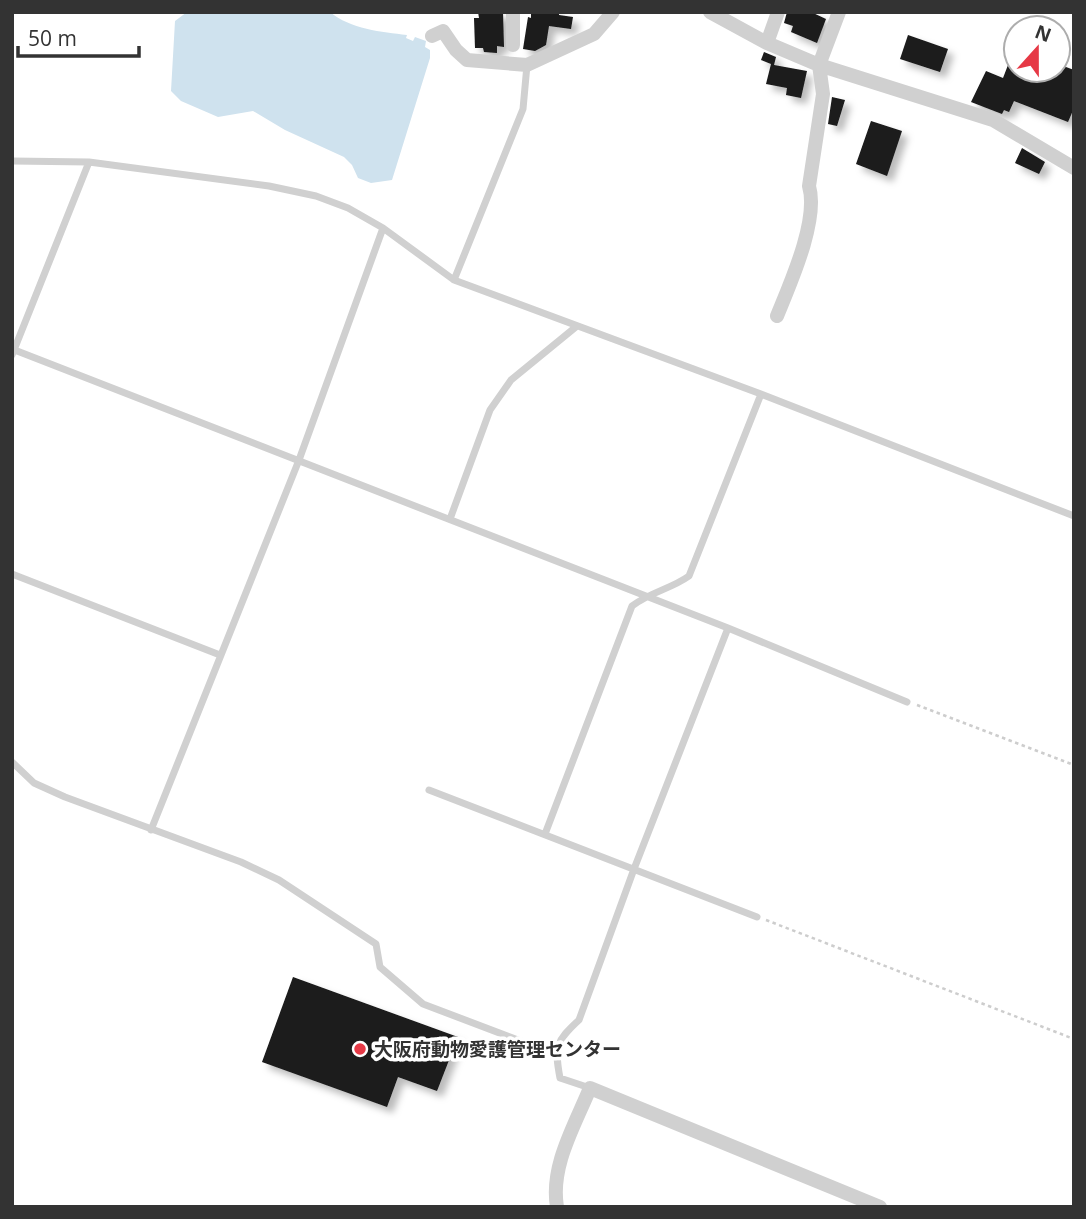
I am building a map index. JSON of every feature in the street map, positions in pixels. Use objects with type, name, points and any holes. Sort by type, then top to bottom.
[{"type":"street","points":[[513,12],[513,44]]},
{"type":"street","points":[[432,36],[443,31],[467,60],[527,65],[594,34],[613,12]]},
{"type":"street","points":[[767,43],[778,12]]},
{"type":"street","points":[[777,316],[797,268],[808,221],[812,197],[808,186],[823,94],[819,65],[839,12]]},
{"type":"street","points":[[716,13],[767,43],[819,65],[993,120],[1073,166]]},
{"type":"street","points":[[557,1207],[554,1189],[556,1173],[590,1088],[880,1207]]},
{"type":"lane","points":[[454,280],[523,109],[527,65]]},
{"type":"lane","points":[[12,160],[89,162],[269,186],[316,196],[348,208],[383,228],[454,280],[761,394],[1074,516]]},
{"type":"lane","points":[[89,162],[13,351],[728,628],[907,702]]},
{"type":"lane","points":[[151,830],[299,460],[383,228]]},
{"type":"lane","points":[[450,519],[490,410],[511,380],[577,326]]},
{"type":"lane","points":[[545,834],[632,606],[645,596],[679,583],[689,576],[761,394]]},
{"type":"lane","points":[[12,574],[220,655]]},
{"type":"lane","points":[[590,1088],[560,1078],[555,1054],[563,1034],[579,1020],[634,869],[728,628]]},
{"type":"lane","points":[[12,762],[34,783],[65,797],[241,862],[279,880],[376,944],[380,967],[423,1004],[555,1054]]},
{"type":"lane","points":[[429,790],[757,917]]},
{"type":"path","points":[[907,702],[1074,765]]},
{"type":"path","points":[[757,917],[1074,1039]]},
{"type":"water","points":[[187,12],[330,12],[357,26],[407,35],[406,38],[413,41],[415,37],[426,41],[425,47],[430,50],[430,58],[392,180],[371,183],[358,178],[352,165],[344,157],[285,130],[253,111],[218,117],[181,101],[171,91],[175,21]]},
{"type":"building","points":[[478,12],[503,12],[504,47],[497,46],[497,53],[475,48],[474,18],[479,18]]},
{"type":"building","points":[[531,12],[559,12],[559,15],[573,17],[571,29],[549,26],[546,45],[535,51],[523,49]]},
{"type":"building","points":[[787,12],[811,12],[826,19],[817,43],[791,32],[793,26],[784,23]]},
{"type":"building","points":[[908,35],[948,49],[940,72],[900,59]]},
{"type":"building","points":[[764,52],[776,57],[774,65],[807,71],[801,98],[786,95],[787,88],[766,84],[771,64],[761,60]]},
{"type":"building","points":[[1072,69],[1074,70],[1074,108],[1068,122],[1014,101],[1009,112],[1004,110],[1002,114],[971,102],[986,71],[1002,78],[1002,84],[1072,84]]},
{"type":"building","points":[[832,97],[845,100],[837,126],[828,124]]},
{"type":"building","points":[[871,121],[902,131],[887,176],[856,164]]},
{"type":"building","points":[[1022,148],[1045,162],[1039,174],[1015,163]]},
{"type":"building","name":"大阪府動物愛護管理センター","points":[[293,977],[458,1037],[437,1091],[398,1077],[387,1107],[262,1062]]},
{"type":"place","name":"大阪府動物愛護管理センター","points":[[360,1049]]}]
